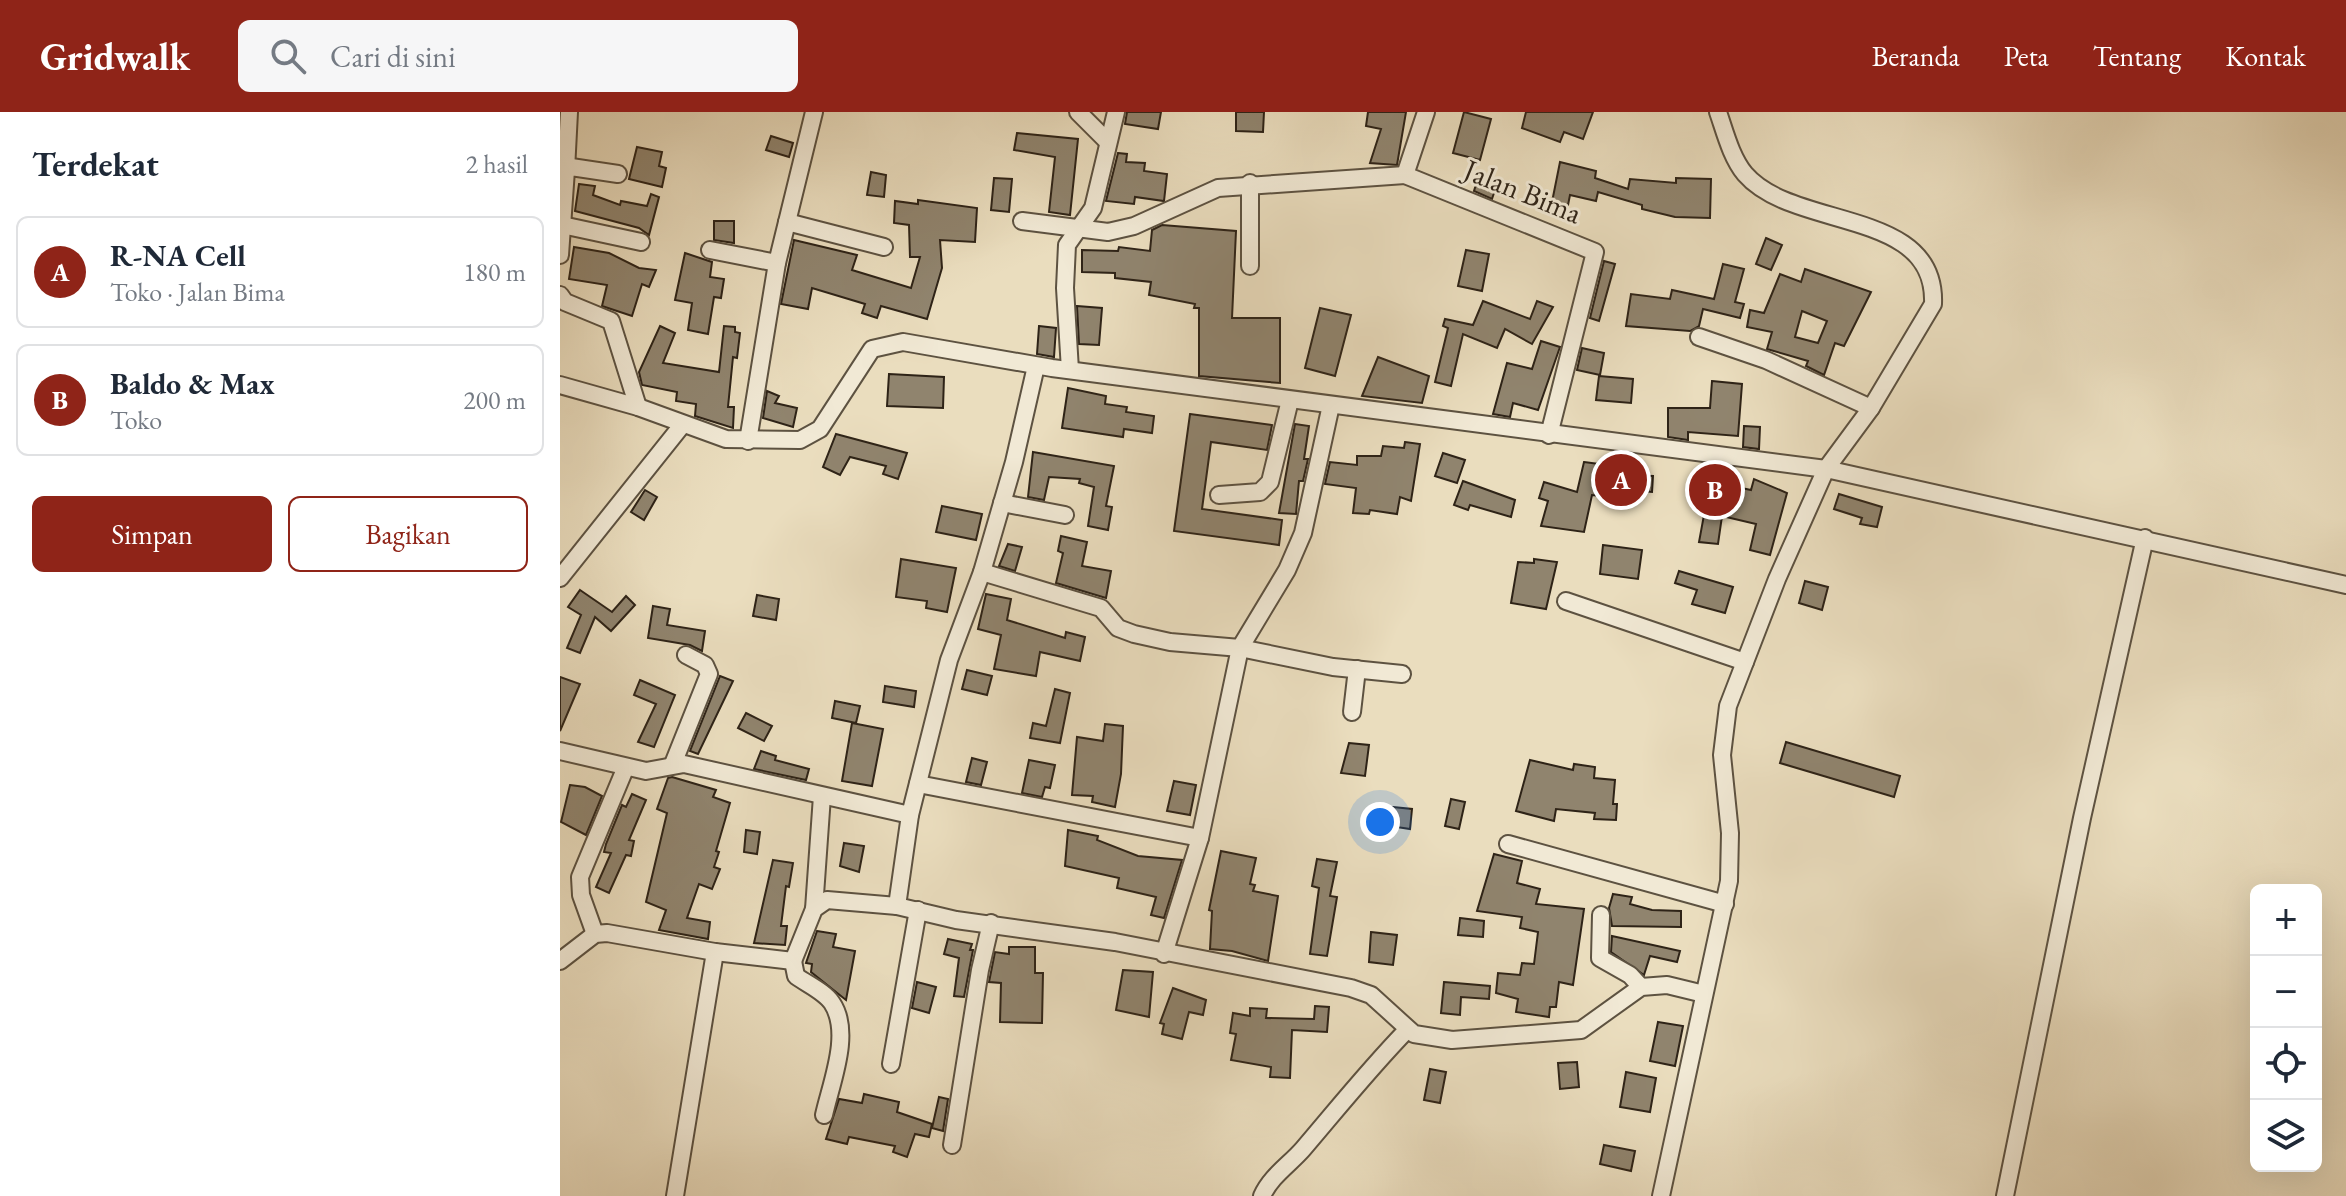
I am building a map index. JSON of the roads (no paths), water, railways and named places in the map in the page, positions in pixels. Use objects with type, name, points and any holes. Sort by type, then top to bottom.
[{"type":"street","points":[[560,255],[569,112]]},
{"type":"street","points":[[748,441],[777,263],[814,112]]},
{"type":"street","points":[[1078,112],[1108,142]]},
{"type":"street","points":[[1070,370],[1066,256],[1071,235],[1093,208],[1116,112]]},
{"type":"street","points":[[1022,221],[1108,232],[1122,230],[1218,188],[1250,183],[1405,175],[1426,112]]},
{"type":"street","points":[[1661,1196],[1725,904],[1730,833],[1722,733],[1745,662],[1826,469],[1871,408],[1933,304],[1934,284],[1925,263],[1898,239],[1787,202],[1762,188],[1738,162],[1718,112]]},
{"type":"street","points":[[566,170],[571,167],[618,174]]},
{"type":"street","name":"Jalan Bima","points":[[1405,175],[1594,250],[1595,262],[1549,435]]},
{"type":"street","points":[[1250,183],[1250,266]]},
{"type":"street","points":[[787,222],[884,247]]},
{"type":"street","points":[[562,225],[641,242]]},
{"type":"street","points":[[710,250],[777,263]]},
{"type":"street","points":[[560,295],[565,302],[611,321],[638,407]]},
{"type":"street","points":[[1699,337],[1766,360],[1871,408]]},
{"type":"street","points":[[560,385],[638,407],[726,439],[800,440],[812,435],[837,406],[862,360],[872,349],[903,342],[1036,366],[1826,469],[2346,585]]},
{"type":"street","points":[[897,906],[910,815],[949,660],[982,572],[1036,366]]},
{"type":"street","points":[[1219,495],[1260,492],[1270,482],[1290,400]]},
{"type":"street","points":[[1164,954],[1200,838],[1240,648],[1287,570],[1303,533],[1331,405]]},
{"type":"street","points":[[560,578],[619,509],[683,424]]},
{"type":"street","points":[[1002,503],[1065,515]]},
{"type":"street","points":[[2005,1196],[2082,818],[2145,538]]},
{"type":"street","points":[[982,572],[1101,608],[1118,628],[1134,634],[1170,642],[1240,648],[1402,674]]},
{"type":"street","points":[[1566,601],[1745,662]]},
{"type":"street","points":[[673,764],[709,674],[705,665],[686,655]]},
{"type":"street","points":[[1352,712],[1357,669]]},
{"type":"street","points":[[560,751],[625,769],[657,771],[673,764],[910,815]]},
{"type":"street","points":[[595,934],[581,895],[580,877],[625,769]]},
{"type":"street","points":[[918,784],[1200,838]]},
{"type":"street","points":[[822,796],[814,909],[793,961],[796,976],[830,1000],[838,1015],[840,1038],[824,1115]]},
{"type":"street","points":[[1508,844],[1725,904]]},
{"type":"street","points":[[814,909],[827,900],[897,906],[956,920],[1115,942],[1164,954],[1351,988],[1371,995],[1407,1030],[1452,1040],[1581,1030],[1641,987],[1667,985],[1704,994]]},
{"type":"street","points":[[891,1064],[918,910]]},
{"type":"street","points":[[1601,915],[1600,958],[1630,975],[1641,987]]},
{"type":"street","points":[[952,1145],[980,970],[991,923]]},
{"type":"street","points":[[560,961],[595,934],[607,933],[715,952],[793,961]]},
{"type":"street","points":[[675,1196],[715,952]]},
{"type":"street","points":[[1262,1196],[1274,1176],[1301,1152],[1363,1074],[1407,1030]]},
{"type":"place","name":"R-NA Cell","points":[[1621,480]]},
{"type":"place","name":"Baldo & Max","points":[[1715,490]]}]
